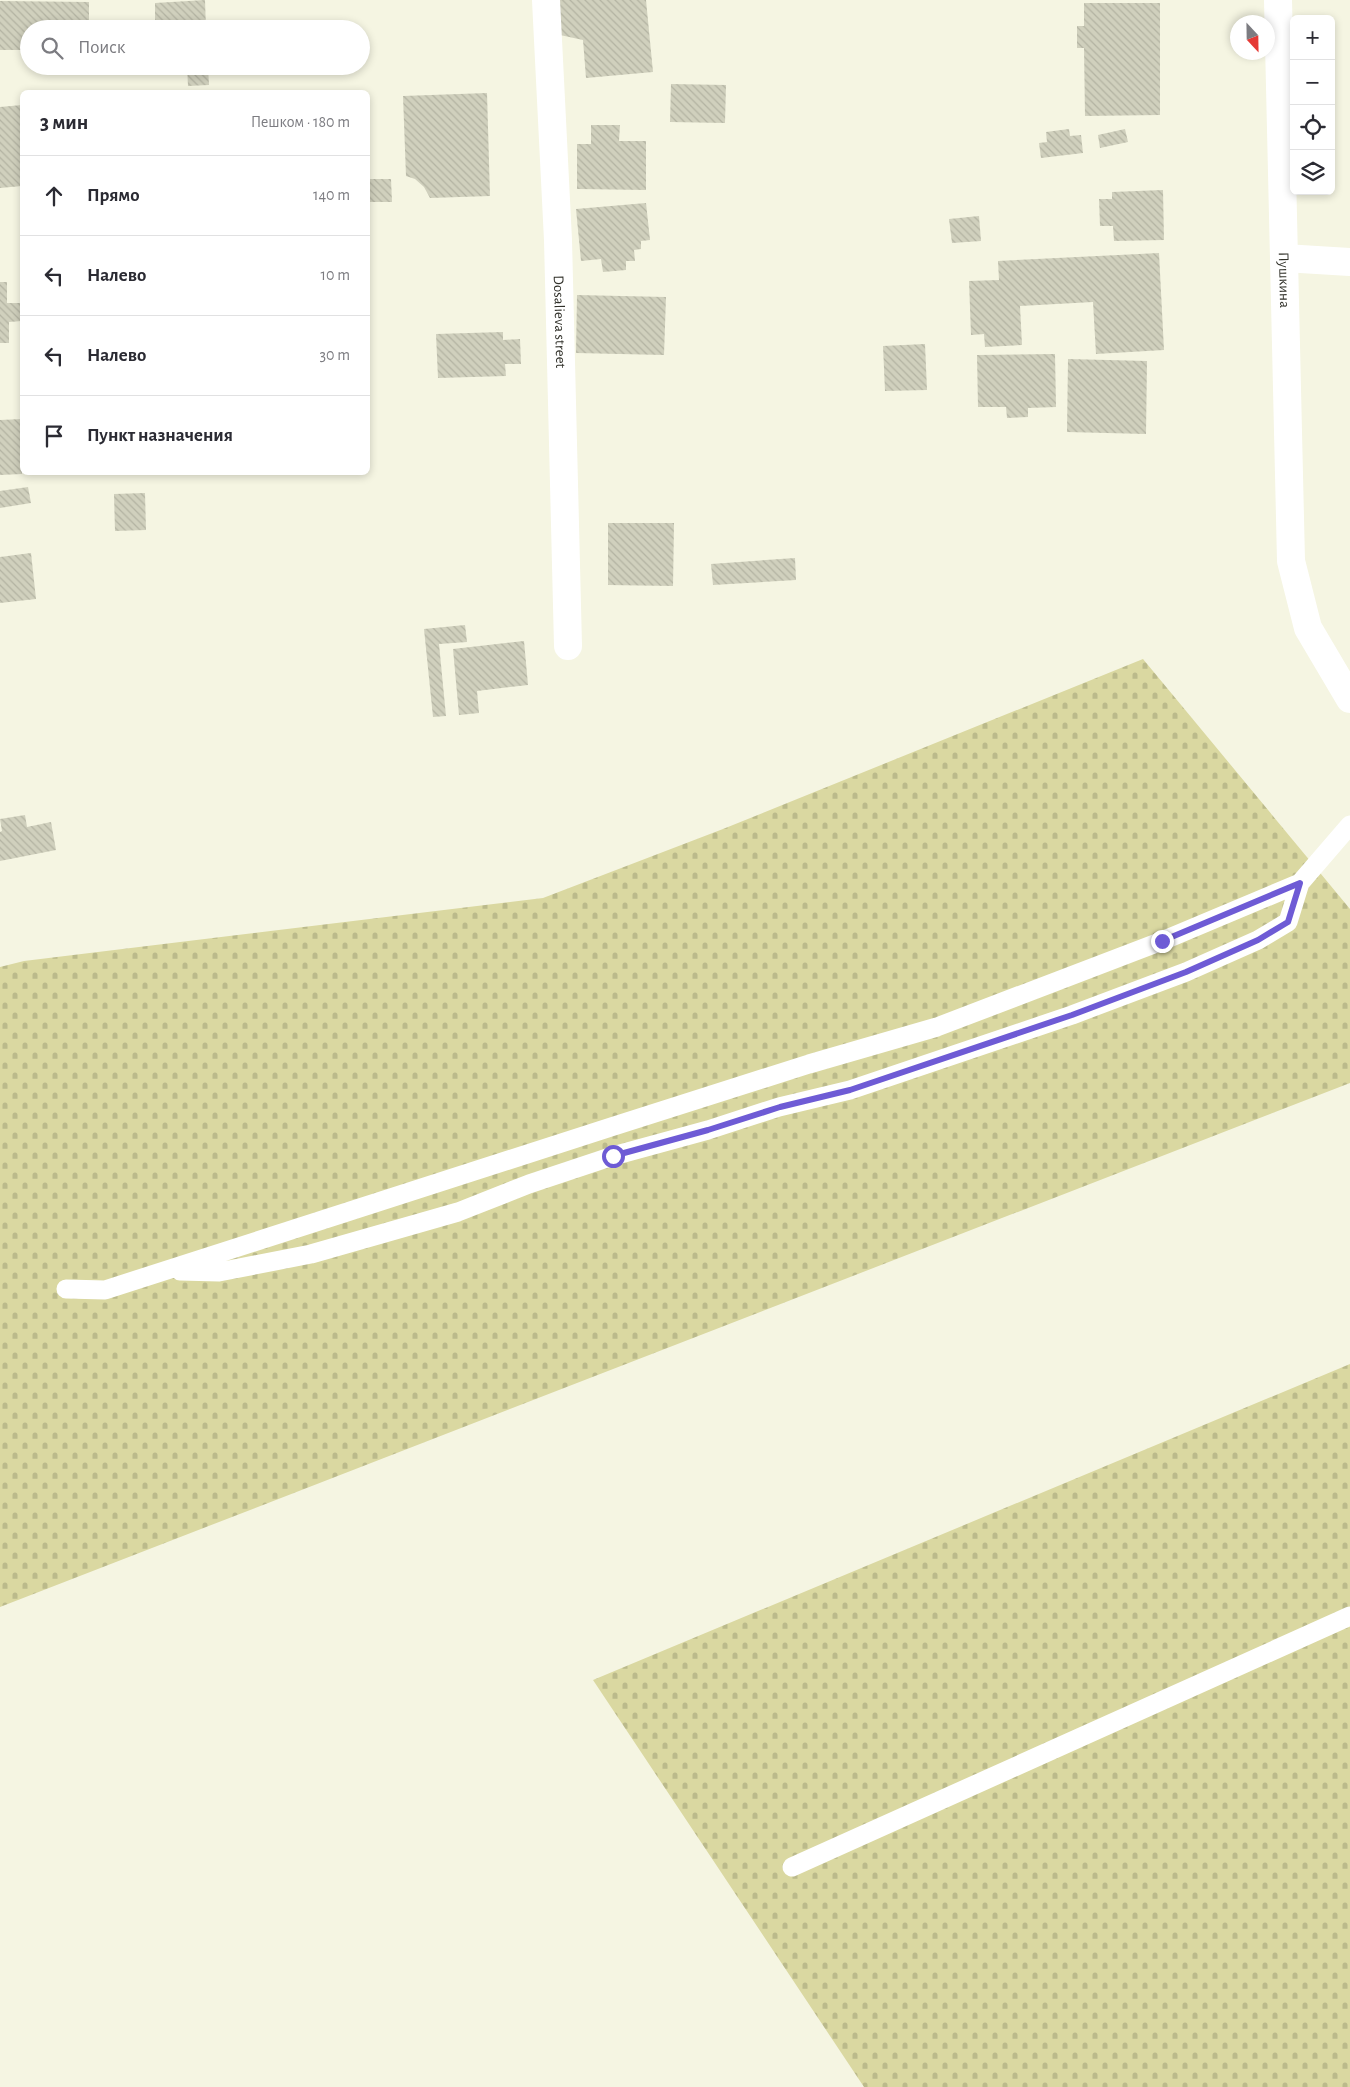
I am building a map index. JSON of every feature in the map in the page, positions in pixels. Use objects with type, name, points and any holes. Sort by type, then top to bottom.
[{"type":"street","name":"Dosalieva street","points":[[546,0],[558,240],[568,646]]},
{"type":"street","name":"Пушкина","points":[[1278,0],[1291,561],[1308,628],[1350,699]]},
{"type":"street","points":[[1284,258],[1350,262]]},
{"type":"lane","points":[[163,1271],[219,1272],[311,1254],[458,1212],[529,1184],[613,1156],[708,1130],[780,1107],[850,1090],[1072,1015],[1186,972],[1258,940],[1288,922],[1300,883],[1350,825]]},
{"type":"lane","points":[[66,1289],[104,1290],[800,1067],[937,1027],[1162,941],[1300,883]]},
{"type":"lane","points":[[792,1867],[1350,1616]]},
{"type":"green space","points":[[1143,659],[1350,909],[1350,1083],[0,1607],[0,967],[24,961],[543,898],[723,829]]},
{"type":"green space","points":[[1350,1364],[1350,2087],[864,2087],[593,1680]]},
{"type":"building","points":[[205,0],[206,20],[155,20],[155,3]]},
{"type":"building","points":[[557,0],[646,0],[653,72],[586,78],[583,40],[560,35]]},
{"type":"building","points":[[0,1],[89,2],[89,20],[20,20],[20,50],[0,50]]},
{"type":"building","points":[[1084,3],[1160,3],[1160,115],[1085,116],[1084,48],[1077,48],[1077,26],[1084,26]]},
{"type":"building","points":[[187,75],[208,75],[209,85],[188,86]]},
{"type":"building","points":[[671,84],[726,85],[725,123],[670,122]]},
{"type":"building","points":[[487,93],[490,196],[430,198],[424,187],[415,179],[406,176],[403,96]]},
{"type":"building","points":[[20,105],[20,186],[0,188],[0,107]]},
{"type":"building","points":[[591,125],[620,125],[619,141],[646,141],[646,190],[577,189],[577,144],[591,144]]},
{"type":"building","points":[[1069,129],[1070,136],[1081,135],[1083,153],[1041,158],[1039,143],[1047,142],[1046,132]]},
{"type":"building","points":[[1125,129],[1128,142],[1100,148],[1098,135]]},
{"type":"building","points":[[370,179],[391,179],[392,202],[370,202]]},
{"type":"building","points":[[1163,190],[1164,240],[1114,241],[1113,226],[1100,226],[1099,199],[1112,199],[1112,192]]},
{"type":"building","points":[[646,203],[650,240],[641,241],[641,249],[634,250],[635,261],[626,261],[626,270],[603,272],[601,259],[581,261],[576,209]]},
{"type":"building","points":[[979,216],[981,241],[952,243],[949,219]]},
{"type":"building","points":[[1159,253],[1164,350],[1096,354],[1093,302],[1020,306],[1022,345],[985,347],[984,334],[971,335],[969,281],[999,280],[998,261]]},
{"type":"building","points":[[0,282],[7,282],[7,303],[20,303],[20,321],[9,322],[9,343],[0,343]]},
{"type":"building","points":[[577,295],[666,297],[664,355],[576,353]]},
{"type":"building","points":[[503,332],[503,340],[520,339],[521,364],[505,364],[506,376],[438,378],[436,334]]},
{"type":"building","points":[[925,344],[927,390],[885,391],[883,346]]},
{"type":"building","points":[[1055,354],[1056,407],[1028,408],[1028,417],[1007,418],[1006,407],[978,407],[977,355]]},
{"type":"building","points":[[1068,359],[1147,361],[1146,434],[1067,432]]},
{"type":"building","points":[[20,419],[20,474],[0,475],[0,420]]},
{"type":"building","points":[[28,487],[31,503],[0,508],[0,491]]},
{"type":"building","points":[[145,493],[146,530],[115,531],[114,494]]},
{"type":"building","points":[[608,523],[674,523],[673,586],[608,585]]},
{"type":"building","points":[[31,553],[36,599],[0,603],[0,557]]},
{"type":"building","points":[[795,558],[796,580],[713,585],[711,564]]},
{"type":"building","points":[[465,625],[467,642],[439,644],[446,716],[433,717],[424,629]]},
{"type":"building","points":[[524,641],[528,685],[477,691],[479,713],[459,715],[453,649]]},
{"type":"building","points":[[25,815],[27,827],[51,822],[56,850],[0,861],[0,832],[2,831],[0,819]]},
{"type":"route","points":[[613,1156],[708,1130],[780,1107],[850,1090],[1072,1015],[1186,972],[1258,940],[1288,922],[1300,883],[1162,941]]}]
